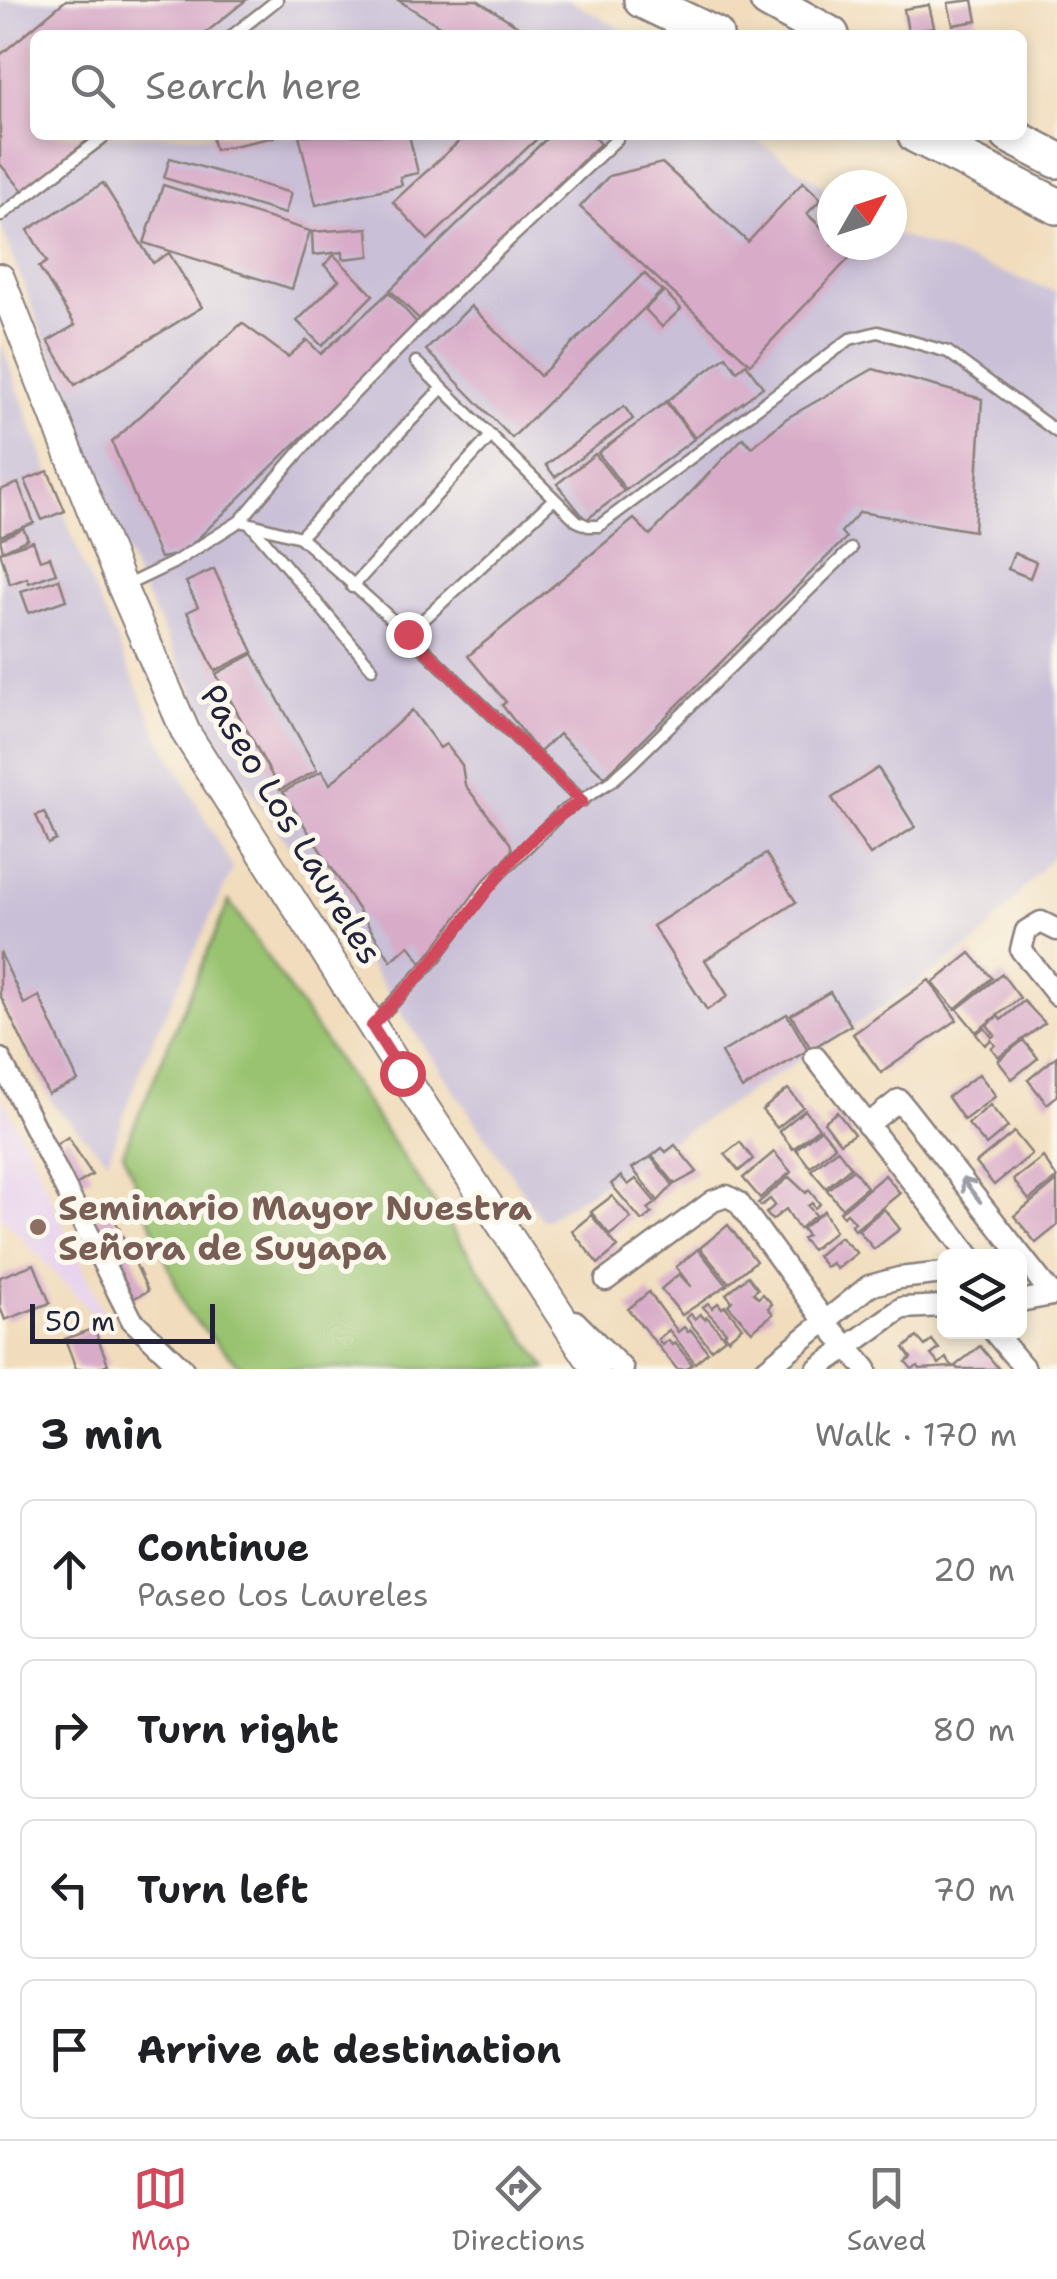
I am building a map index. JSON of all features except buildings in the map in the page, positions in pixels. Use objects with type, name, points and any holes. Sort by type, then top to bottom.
[{"type":"highway","points":[[642,0],[705,30]]},
{"type":"highway","points":[[768,0],[821,30]]},
{"type":"highway","points":[[926,140],[1057,206]]},
{"type":"highway","points":[[1019,140],[1057,160]]},
{"type":"street","name":"Paseo Los Laureles","points":[[0,278],[122,587],[186,733],[596,1369]]},
{"type":"street","points":[[1057,930],[1041,922],[1026,930],[1021,950],[1057,995]]},
{"type":"street","points":[[815,1058],[964,1249]]},
{"type":"street","points":[[0,1059],[132,1320],[183,1369]]},
{"type":"street","points":[[867,1125],[900,1100],[1055,1294],[1027,1300]]},
{"type":"street","points":[[606,1280],[713,1201],[726,1196],[738,1202],[824,1320],[866,1369]]},
{"type":"street","points":[[766,1369],[869,1286],[937,1274]]},
{"type":"street","points":[[543,1290],[624,1369]]},
{"type":"street","points":[[818,1369],[902,1308],[937,1306]]},
{"type":"street","points":[[1000,1339],[1025,1369]]},
{"type":"lane","points":[[239,30],[277,0]]},
{"type":"lane","points":[[0,216],[99,140]]},
{"type":"lane","points":[[122,587],[246,523],[321,426],[472,275],[617,140]]},
{"type":"lane","points":[[416,362],[577,521],[588,526],[599,526],[850,339],[878,332],[948,352],[1057,432]]},
{"type":"lane","points":[[300,537],[442,388]]},
{"type":"lane","points":[[352,587],[492,436]]},
{"type":"lane","points":[[408,634],[554,498]]},
{"type":"lane","points":[[246,523],[300,537],[582,801]]},
{"type":"lane","points":[[246,523],[372,668]]},
{"type":"lane","points":[[372,1026],[434,958],[488,885],[561,813],[631,764],[852,549]]},
{"type":"shaded area","points":[[0,0],[569,0],[623,30],[30,30],[30,140],[756,140],[817,182],[817,260],[907,260],[907,238],[1057,292],[1057,851],[977,942],[859,1023],[543,1221],[220,745],[136,577],[0,223]]},
{"type":"shaded area","points":[[0,341],[84,567],[157,732],[233,869],[142,1064],[108,1160],[54,1106],[0,997]]},
{"type":"shaded area","name":"Seminario Mayor Nuestra Señora de Suyapa","points":[[0,1094],[30,1151],[114,1336],[0,1215]]},
{"type":"green space","points":[[229,901],[547,1369],[243,1369],[187,1312],[123,1152]]},
{"type":"place","name":"Seminario Mayor Nuestra Señora de Suyapa","points":[[38,1227]]},
{"type":"route","points":[[402,1073],[372,1026],[434,958],[488,885],[561,813],[582,801],[408,634]]}]
